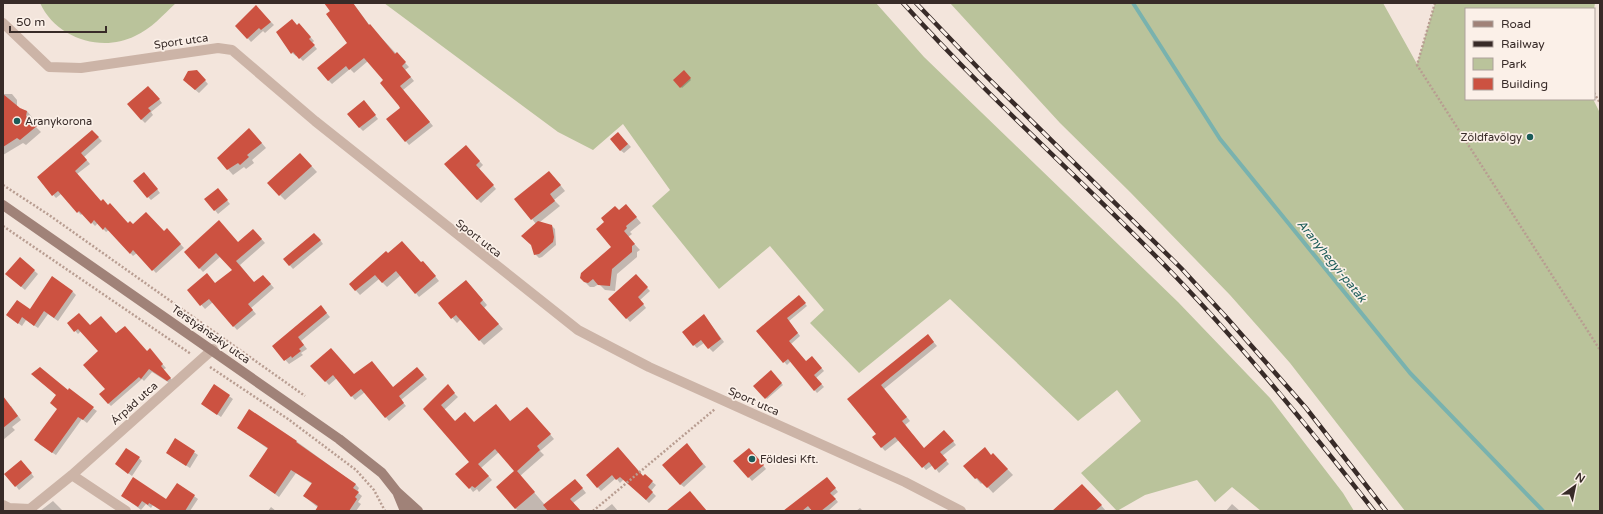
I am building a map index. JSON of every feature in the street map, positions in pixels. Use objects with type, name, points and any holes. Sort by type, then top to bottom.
[{"type":"main road","name":"Terstyánszky utca","points":[[3,205],[213,349],[365,458],[382,473],[397,492],[418,511]]},
{"type":"main road","name":"Terstyánszky utca","points":[[397,492],[405,511]]},
{"type":"street","name":"Sport utca","points":[[3,24],[49,67],[81,68],[218,48],[232,50],[320,126],[578,330],[649,367],[905,482],[961,511]]},
{"type":"street","name":"Árpád utca","points":[[3,505],[9,508],[30,510],[72,475],[213,349]]},
{"type":"street","points":[[72,475],[126,511]]},
{"type":"path","points":[[1435,3],[1418,65],[1600,350]]},
{"type":"path","points":[[3,185],[305,396]]},
{"type":"path","points":[[593,511],[720,405],[723,400]]},
{"type":"green space","points":[[40,3],[176,3],[157,21],[141,33],[122,41],[108,43],[81,39],[68,33],[47,15]]},
{"type":"green space","points":[[384,3],[876,3],[924,57],[1178,302],[1270,398],[1343,493],[1354,511],[1261,511],[1232,487],[1215,502],[1197,480],[1145,495],[1117,511],[1081,473],[1141,421],[1117,390],[1078,421],[950,299],[859,373],[810,323],[824,310],[770,246],[719,289],[652,206],[670,190],[623,124],[593,150],[558,132]]},
{"type":"green space","points":[[950,3],[1383,3],[1417,64],[1435,3],[1595,3],[1594,8],[1465,8],[1465,100],[1594,100],[1600,113],[1600,511],[1405,511],[1290,363],[1230,295],[1130,192],[1060,123]]},
{"type":"building","points":[[324,3],[353,3],[369,25],[370,24],[395,54],[397,52],[406,62],[402,66],[411,77],[400,86],[430,122],[405,142],[386,119],[400,108],[380,83],[383,80],[364,58],[349,70],[346,66],[328,81],[317,68],[347,43],[326,14],[330,11]]},
{"type":"building","points":[[256,5],[271,22],[261,30],[259,28],[247,39],[235,26]]},
{"type":"building","points":[[292,19],[297,25],[299,23],[311,37],[309,39],[315,45],[299,59],[293,52],[291,54],[276,32]]},
{"type":"building","points":[[197,70],[206,80],[195,90],[183,80],[188,71]]},
{"type":"building","points":[[684,70],[691,78],[680,88],[673,80]]},
{"type":"building","points":[[148,86],[160,99],[148,108],[151,111],[141,120],[127,104]]},
{"type":"building","name":"Aranykorona","points":[[3,94],[20,108],[27,111],[26,116],[37,126],[20,140],[17,138],[3,147]]},
{"type":"building","points":[[364,100],[376,115],[359,128],[347,114]]},
{"type":"building","points":[[249,128],[262,143],[247,155],[249,157],[240,165],[238,163],[227,170],[217,158]]},
{"type":"building","points":[[92,130],[99,137],[81,153],[87,160],[75,171],[101,201],[103,199],[108,205],[110,203],[128,223],[130,221],[133,224],[146,212],[164,231],[167,228],[181,244],[152,271],[133,250],[130,254],[105,227],[103,230],[94,220],[91,224],[79,211],[77,213],[58,191],[52,196],[37,177]]},
{"type":"building","points":[[618,132],[628,144],[620,151],[610,139]]},
{"type":"building","points":[[466,145],[480,161],[476,165],[494,185],[477,200],[444,164]]},
{"type":"building","points":[[300,153],[312,166],[279,196],[267,183]]},
{"type":"building","points":[[549,171],[561,185],[550,194],[555,201],[531,220],[514,199]]},
{"type":"building","points":[[144,172],[158,189],[147,198],[133,181]]},
{"type":"building","points":[[218,188],[228,200],[214,211],[204,199]]},
{"type":"building","points":[[626,204],[637,217],[626,226],[627,228],[624,231],[635,244],[632,246],[632,252],[612,269],[610,286],[598,285],[593,279],[588,283],[584,282],[580,278],[581,273],[611,247],[596,229],[604,222],[601,218],[615,206],[619,210]]},
{"type":"building","points":[[219,220],[238,242],[253,229],[262,239],[236,261],[254,282],[263,275],[271,284],[248,304],[253,310],[233,327],[209,299],[200,306],[187,290],[207,273],[215,283],[232,270],[216,253],[199,269],[184,252]]},
{"type":"building","points":[[538,221],[552,225],[554,237],[553,242],[539,254],[534,255],[531,245],[521,236]]},
{"type":"building","points":[[314,233],[321,240],[289,266],[283,259]]},
{"type":"building","points":[[402,241],[436,276],[415,294],[396,271],[382,283],[375,275],[355,291],[349,284],[386,251],[388,253]]},
{"type":"building","points":[[20,257],[35,270],[21,287],[5,274]]},
{"type":"building","points":[[636,274],[648,287],[638,297],[644,304],[626,319],[608,299]]},
{"type":"building","points":[[52,276],[73,291],[54,318],[44,311],[34,326],[22,317],[18,324],[6,315],[17,300],[30,309]]},
{"type":"building","points":[[466,280],[483,300],[480,303],[499,324],[479,341],[456,315],[451,319],[438,303]]},
{"type":"building","points":[[799,295],[806,303],[787,318],[798,333],[789,341],[806,361],[812,356],[822,368],[814,375],[822,384],[814,391],[788,359],[783,363],[756,331]]},
{"type":"building","points":[[321,305],[327,313],[298,337],[304,345],[299,349],[301,351],[292,358],[291,356],[284,361],[272,346]]},
{"type":"building","points":[[79,313],[90,325],[101,316],[116,333],[125,326],[147,351],[150,348],[163,364],[161,366],[171,378],[167,381],[149,369],[141,379],[139,377],[108,404],[99,394],[105,389],[83,365],[98,351],[78,329],[74,332],[67,323]]},
{"type":"building","points":[[704,314],[721,339],[708,349],[701,340],[693,346],[682,332]]},
{"type":"building","points":[[928,334],[934,342],[881,385],[907,417],[902,421],[924,448],[944,430],[954,441],[940,452],[947,460],[935,470],[929,462],[922,468],[895,437],[881,448],[872,437],[876,434],[847,399]]},
{"type":"building","points":[[331,348],[354,374],[372,361],[393,387],[417,367],[424,375],[399,396],[404,403],[385,418],[361,389],[351,397],[333,375],[325,382],[310,366]]},
{"type":"building","points":[[40,367],[68,390],[69,388],[94,407],[83,420],[78,417],[52,453],[34,440],[57,409],[50,403],[56,395],[31,374]]},
{"type":"building","points":[[771,370],[782,383],[765,399],[753,386]]},
{"type":"building","points":[[214,384],[230,395],[217,415],[201,404]]},
{"type":"building","points":[[448,384],[455,393],[441,405],[455,421],[465,412],[474,422],[496,404],[510,421],[527,407],[551,434],[537,446],[540,450],[517,471],[535,492],[515,509],[496,487],[514,471],[495,449],[478,464],[489,476],[475,488],[472,486],[469,489],[455,474],[469,462],[423,409]]},
{"type":"building","points":[[3,396],[18,416],[3,428]]},
{"type":"building","points":[[249,409],[297,441],[296,442],[356,484],[353,488],[359,492],[355,497],[357,499],[349,511],[315,511],[318,506],[303,496],[312,483],[291,470],[275,494],[249,476],[268,448],[237,428]]},
{"type":"building","points":[[175,438],[195,451],[186,466],[166,453]]},
{"type":"building","points":[[687,443],[703,464],[680,485],[662,465]]},
{"type":"building","points":[[618,447],[643,476],[645,474],[653,481],[648,487],[653,492],[646,500],[620,477],[616,480],[612,475],[597,488],[586,475]]},
{"type":"building","points":[[985,447],[991,455],[993,453],[1008,469],[987,488],[977,478],[975,479],[963,466]]},
{"type":"building","points":[[126,448],[140,457],[128,474],[115,464]]},
{"type":"building","points":[[749,448],[764,465],[748,478],[733,461]]},
{"type":"building","points":[[21,460],[32,473],[15,487],[4,474]]},
{"type":"building","points":[[133,477],[166,499],[177,483],[195,495],[185,511],[162,511],[149,503],[148,505],[142,501],[138,507],[121,496]]},
{"type":"building","points":[[827,477],[836,488],[830,493],[836,499],[821,511],[812,511],[808,506],[802,511],[783,511]]},
{"type":"building","points":[[575,479],[583,488],[570,499],[581,511],[548,511],[543,505]]},
{"type":"building","points":[[1082,484],[1102,505],[1095,511],[1052,511]]},
{"type":"building","points":[[690,491],[707,511],[666,511]]},
{"type":"waterway","name":"Aranyhegyi-patak","points":[[1133,3],[1220,139],[1410,373],[1543,511]]},
{"type":"railway","points":[[903,3],[969,73],[1142,242],[1228,333],[1278,391],[1374,511]]},
{"type":"railway","points":[[916,3],[983,73],[1181,268],[1306,408],[1386,511]]},
{"type":"place","name":"Aranykorona","points":[[17,121]]},
{"type":"place","name":"Zöldfavölgy","points":[[1530,137]]},
{"type":"place","name":"Földesi Kft.","points":[[752,459]]}]
